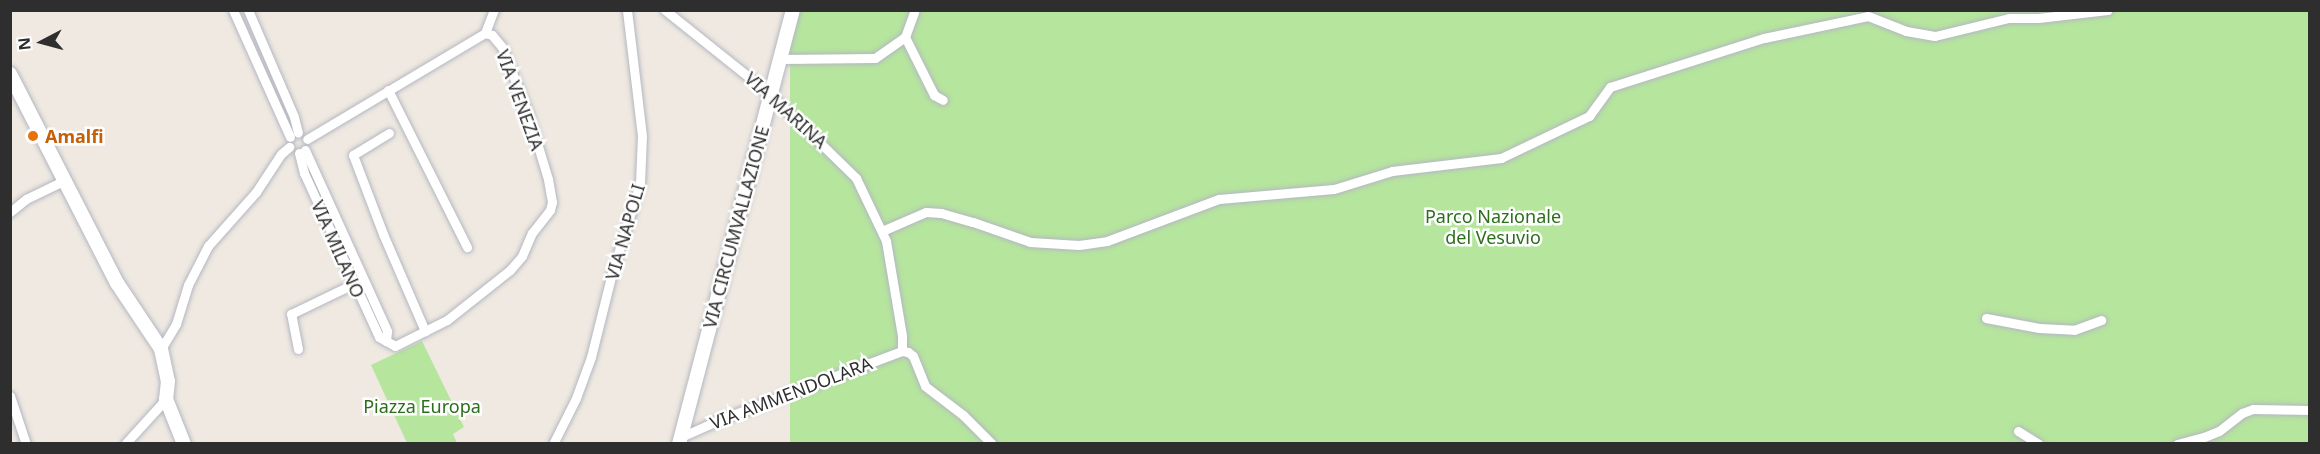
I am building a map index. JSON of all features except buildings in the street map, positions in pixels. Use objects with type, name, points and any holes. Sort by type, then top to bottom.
[{"type":"main road","name":"VIA CIRCUMVALLAZIONE","points":[[680,440],[793,10]]},
{"type":"main road","points":[[10,74],[117,283],[161,349],[168,381],[166,399],[184,444]]},
{"type":"street","points":[[233,10],[302,151]]},
{"type":"street","points":[[248,10],[294,117],[296,139],[302,151]]},
{"type":"street","points":[[485,33],[494,10]]},
{"type":"street","name":"VIA NAPOLI","points":[[553,444],[576,399],[591,357],[609,283],[640,183],[642,136],[627,10]]},
{"type":"street","name":"VIA MARINA","points":[[665,10],[771,95],[856,178],[882,231]]},
{"type":"street","points":[[992,444],[963,415],[925,386],[913,356],[902,351],[902,336],[882,231],[927,212],[941,213],[974,222],[1030,242],[1079,245],[1107,241],[1219,200],[1334,189],[1392,171],[1502,158],[1589,116],[1610,87],[1764,38],[1869,16],[1906,31],[1935,36],[2009,18],[2046,18],[2108,10]]},
{"type":"street","points":[[781,59],[875,58],[905,37],[914,12]]},
{"type":"street","name":"VIA VENEZIA","points":[[161,349],[176,324],[188,285],[208,246],[256,192],[281,154],[296,139],[388,90],[485,33],[497,38],[511,68],[548,179],[552,202],[550,210],[532,233],[522,256],[510,270],[466,308],[425,331]]},
{"type":"street","points":[[905,37],[934,95],[943,100]]},
{"type":"street","points":[[388,90],[467,247]]},
{"type":"street","points":[[386,340],[395,345],[425,331],[383,234],[353,155],[389,133]]},
{"type":"street","name":"VIA MILANO","points":[[302,151],[387,331],[386,340],[379,337],[353,284],[304,173],[302,151]]},
{"type":"street","points":[[10,212],[26,199],[63,181]]},
{"type":"street","points":[[298,349],[291,314],[353,284]]},
{"type":"street","points":[[1986,318],[2038,328],[2074,330],[2101,320]]},
{"type":"street","name":"VIA AMMENDOLARA","points":[[680,440],[719,420],[902,351]]},
{"type":"street","points":[[10,396],[26,444]]},
{"type":"street","points":[[126,444],[166,399]]},
{"type":"street","points":[[2177,444],[2204,437],[2219,430],[2242,413],[2253,409],[2310,410]]},
{"type":"street","points":[[2018,431],[2039,444]]},
{"type":"green space","name":"Parco Nazionale del Vesuvio","points":[[790,11],[2309,11],[2309,444],[790,444]]},
{"type":"green space","name":"Piazza Europa","points":[[422,341],[464,427],[453,434],[457,443],[407,443],[371,365]]},
{"type":"place","name":"Amalfi","points":[[33,136]]}]
